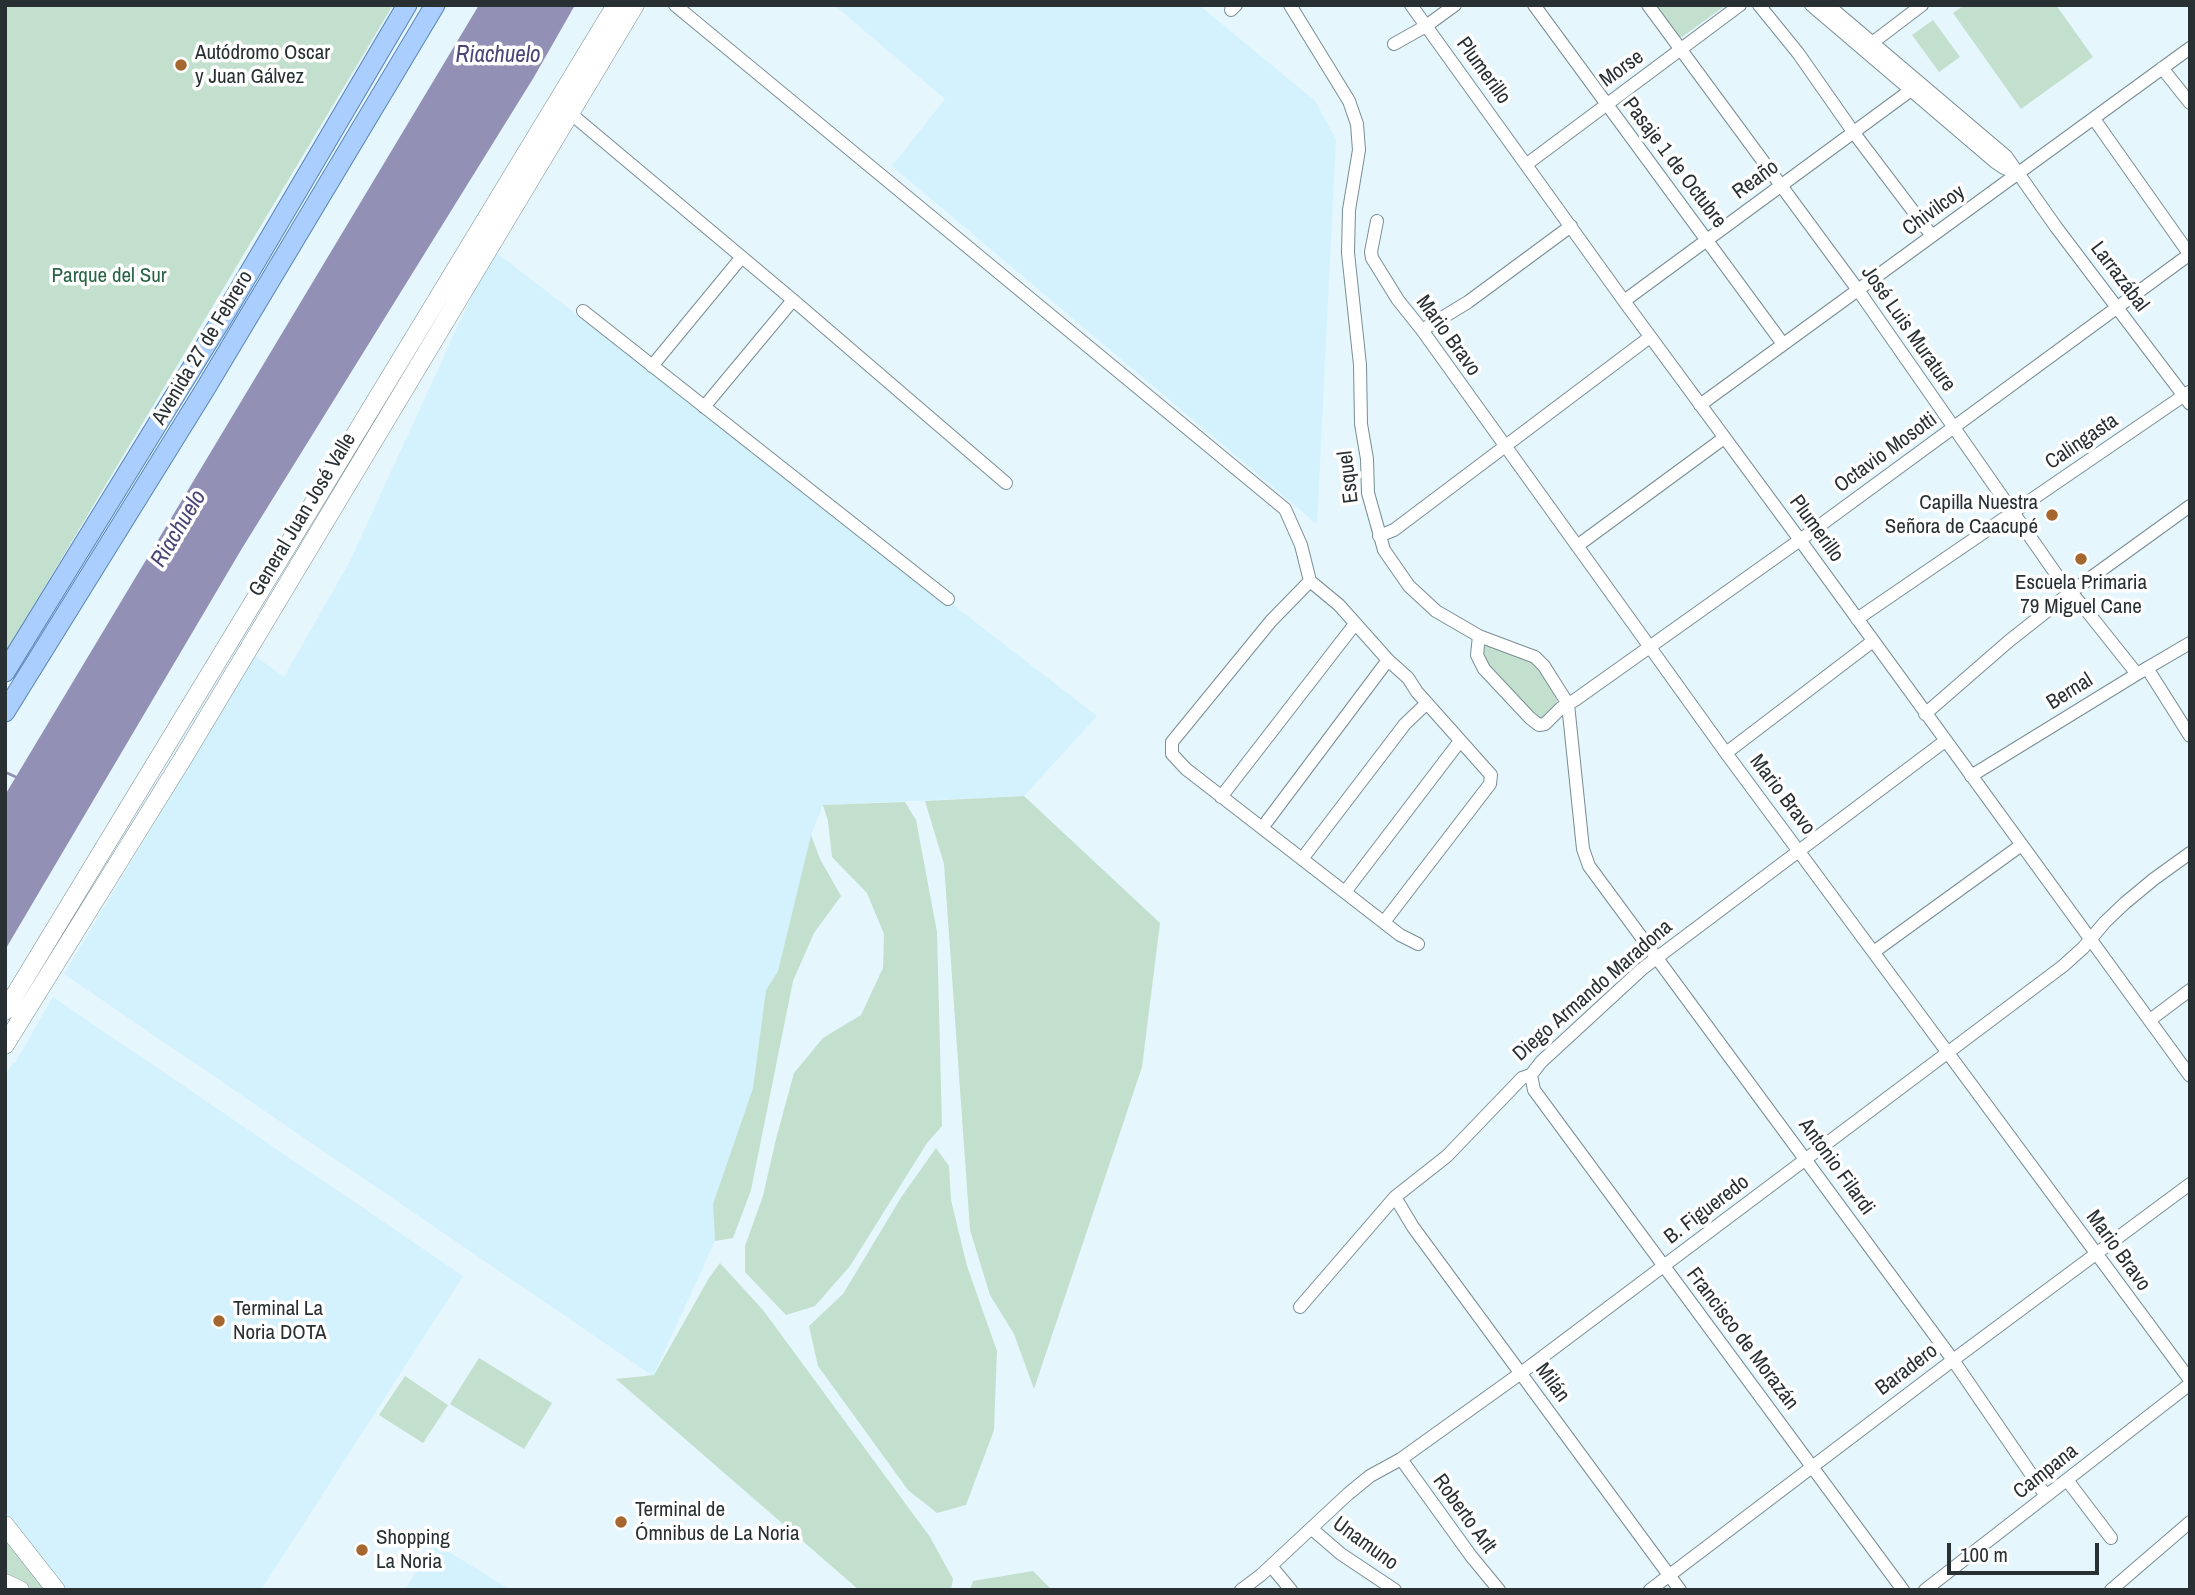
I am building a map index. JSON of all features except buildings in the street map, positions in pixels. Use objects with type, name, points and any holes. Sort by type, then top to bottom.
[{"type":"main road","name":"Avenida 27 de Febrero","points":[[5,672],[225,314],[407,5]]},
{"type":"main road","name":"Avenida 27 de Febrero","points":[[5,712],[225,358],[435,5]]},
{"type":"main road","name":"General Juan José Valle","points":[[5,1011],[616,5]]},
{"type":"main road","name":"General Juan José Valle","points":[[5,1045],[182,760],[635,5]]},
{"type":"main road","points":[[5,1525],[55,1590]]},
{"type":"main road","points":[[5,1583],[20,1590]]},
{"type":"street","points":[[675,5],[1285,509],[1296,532],[1310,581],[1339,605],[1388,660],[1408,678],[1491,775],[1490,784],[1384,922]]},
{"type":"street","name":"Esquel","points":[[1290,5],[1349,101],[1357,124],[1359,150],[1349,210],[1348,253],[1360,365],[1361,424],[1367,459],[1368,493],[1379,536],[1389,559],[1419,597],[1436,611],[1479,636],[1541,661],[1568,704],[1583,849],[1589,866]]},
{"type":"street","name":"Plumerillo","points":[[1411,5],[2190,1076]]},
{"type":"street","points":[[1394,44],[1455,5]]},
{"type":"street","name":"Pasaje 1 de Octubre","points":[[1534,5],[1783,344]]},
{"type":"street","name":"José Luis Murature","points":[[1648,5],[1782,185],[2063,584],[2142,671],[2190,736]]},
{"type":"street","name":"Morse","points":[[1527,164],[1740,5]]},
{"type":"street","points":[[1759,5],[1798,53],[1932,236]]},
{"type":"street","name":"Larrazábal","points":[[1811,5],[1869,47],[2006,156],[2056,227],[2188,397]]},
{"type":"street","name":"Larrazábal","points":[[1828,5],[1911,90],[2004,168],[2018,173]]},
{"type":"street","points":[[1869,47],[1922,5]]},
{"type":"street","name":"Chivilcoy","points":[[1700,405],[2190,48]]},
{"type":"street","points":[[2162,68],[2190,103]]},
{"type":"street","name":"Reaño","points":[[1624,301],[1911,90]]},
{"type":"street","points":[[570,113],[1006,484]]},
{"type":"street","points":[[2094,119],[2190,254]]},
{"type":"street","name":"Mario Bravo","points":[[1377,221],[1372,258],[1398,300],[1649,647],[2190,1382]]},
{"type":"street","points":[[1422,330],[1468,302],[1570,226]]},
{"type":"street","name":"Octavio Mosotti","points":[[1479,636],[1476,649],[1479,661],[1533,722],[1545,724],[1568,704],[1800,540],[2190,254]]},
{"type":"street","points":[[652,366],[741,258]]},
{"type":"street","points":[[704,407],[793,300]]},
{"type":"street","points":[[583,311],[948,598]]},
{"type":"street","points":[[1379,536],[1394,530],[1650,337]]},
{"type":"street","name":"Calingasta","points":[[1857,619],[2188,397]]},
{"type":"street","points":[[1577,546],[1724,438]]},
{"type":"street","points":[[1925,714],[2071,592],[2190,506]]},
{"type":"street","points":[[1310,581],[1271,621],[1172,742],[1172,754],[1222,797],[1399,935],[1418,944]]},
{"type":"street","points":[[1222,797],[1355,624]]},
{"type":"street","points":[[1726,752],[1873,641]]},
{"type":"street","name":"Bernal","points":[[1971,776],[2190,643]]},
{"type":"street","points":[[1262,828],[1388,660]]},
{"type":"street","points":[[1303,859],[1405,724],[1427,703]]},
{"type":"street","points":[[1345,892],[1460,741]]},
{"type":"street","name":"Diego Armando Maradona","points":[[1300,1307],[1395,1197],[1447,1156],[1517,1083],[1531,1074],[1657,957],[1945,741]]},
{"type":"street","points":[[1875,951],[2021,846]]},
{"type":"street","name":"B. Figueredo","points":[[1241,1590],[1370,1476],[1401,1459],[1521,1373],[2063,967],[2125,903],[2190,853]]},
{"type":"street","name":"Antonio Filardi","points":[[1589,866],[1953,1360],[2046,1496]]},
{"type":"street","points":[[2150,1020],[2190,990]]},
{"type":"street","name":"Francisco de Morazán","points":[[1531,1074],[1534,1090],[1903,1590]]},
{"type":"street","name":"Baradero","points":[[1650,1590],[2190,1184]]},
{"type":"street","name":"Milán","points":[[1395,1197],[1413,1227],[1680,1590]]},
{"type":"street","name":"Campana","points":[[1925,1590],[2190,1382]]},
{"type":"street","name":"Roberto Arlt","points":[[1401,1459],[1499,1590]]},
{"type":"street","points":[[2067,1479],[2111,1538]]},
{"type":"street","points":[[2118,1587],[2190,1522]]},
{"type":"street","name":"Unamuno","points":[[1312,1529],[1341,1554],[1395,1590]]},
{"type":"street","points":[[1271,1566],[1291,1590]]},
{"type":"shaded area","points":[[834,5],[1199,5],[1315,101],[1336,139],[1317,524],[892,166],[945,99]]},
{"type":"shaded area","points":[[493,250],[1097,716],[1024,796],[823,805],[811,835],[778,971],[766,990],[753,1088],[713,1204],[715,1241],[653,1376],[64,974],[255,656],[284,677],[349,563]]},
{"type":"shaded area","name":"Terminal La Noria DOTA","points":[[53,997],[463,1276],[261,1590],[66,1590],[5,1511],[5,1075],[15,1063]]},
{"type":"shaded area","points":[[434,1543],[511,1590],[405,1590]]},
{"type":"green space","name":"Parque del Sur","points":[[5,5],[393,5],[5,653]]},
{"type":"green space","points":[[1654,5],[1726,5],[1682,37],[1678,36]]},
{"type":"green space","points":[[1964,5],[2056,5],[2093,57],[2021,109],[1953,13]]},
{"type":"green space","points":[[1933,20],[1960,57],[1939,72],[1912,35]]},
{"type":"green space","points":[[1486,644],[1525,657],[1546,675],[1557,700],[1554,708],[1541,721],[1486,665],[1482,655]]},
{"type":"green space","points":[[1024,796],[1160,923],[1142,1067],[1034,1389],[1014,1334],[990,1295],[970,1230],[944,864],[925,801]]},
{"type":"green space","points":[[905,802],[916,820],[937,932],[942,1126],[927,1143],[850,1266],[815,1306],[786,1315],[745,1272],[745,1246],[763,1196],[794,1073],[823,1038],[861,1015],[883,968],[884,934],[867,893],[832,857],[828,821],[823,805]]},
{"type":"green space","points":[[811,835],[820,859],[841,896],[814,933],[793,981],[751,1190],[733,1238],[715,1241],[713,1204],[753,1088],[766,990],[778,971]]},
{"type":"green space","points":[[936,1148],[949,1166],[951,1200],[967,1266],[997,1351],[994,1430],[966,1505],[937,1513],[908,1490],[818,1366],[809,1326],[843,1294],[902,1196]]},
{"type":"green space","points":[[720,1263],[763,1310],[930,1537],[953,1579],[951,1590],[859,1590],[616,1379],[654,1375]]},
{"type":"green space","points":[[479,1358],[552,1403],[524,1449],[450,1404]]},
{"type":"green space","points":[[405,1376],[448,1405],[423,1443],[379,1415]]},
{"type":"green space","points":[[5,1532],[47,1590],[34,1590],[5,1575]]},
{"type":"green space","points":[[1033,1571],[1052,1590],[970,1590],[973,1581]]},
{"type":"water","name":"Riachuelo","points":[[479,5],[575,5],[534,77],[241,550],[5,950],[5,795]]},
{"type":"waterway","points":[[5,772],[18,778]]},
{"type":"place","name":"Autódromo Oscar y Juan Gálvez","points":[[181,65]]},
{"type":"place","name":"Capilla Nuestra Señora de Caacupé","points":[[2052,515]]},
{"type":"place","name":"Escuela Primaria 79 Miguel Cane","points":[[2081,559]]},
{"type":"place","name":"Terminal La Noria DOTA","points":[[219,1321]]},
{"type":"place","name":"Terminal de Ómnibus de La Noria","points":[[621,1522]]},
{"type":"place","name":"Shopping La Noria","points":[[362,1550]]}]
